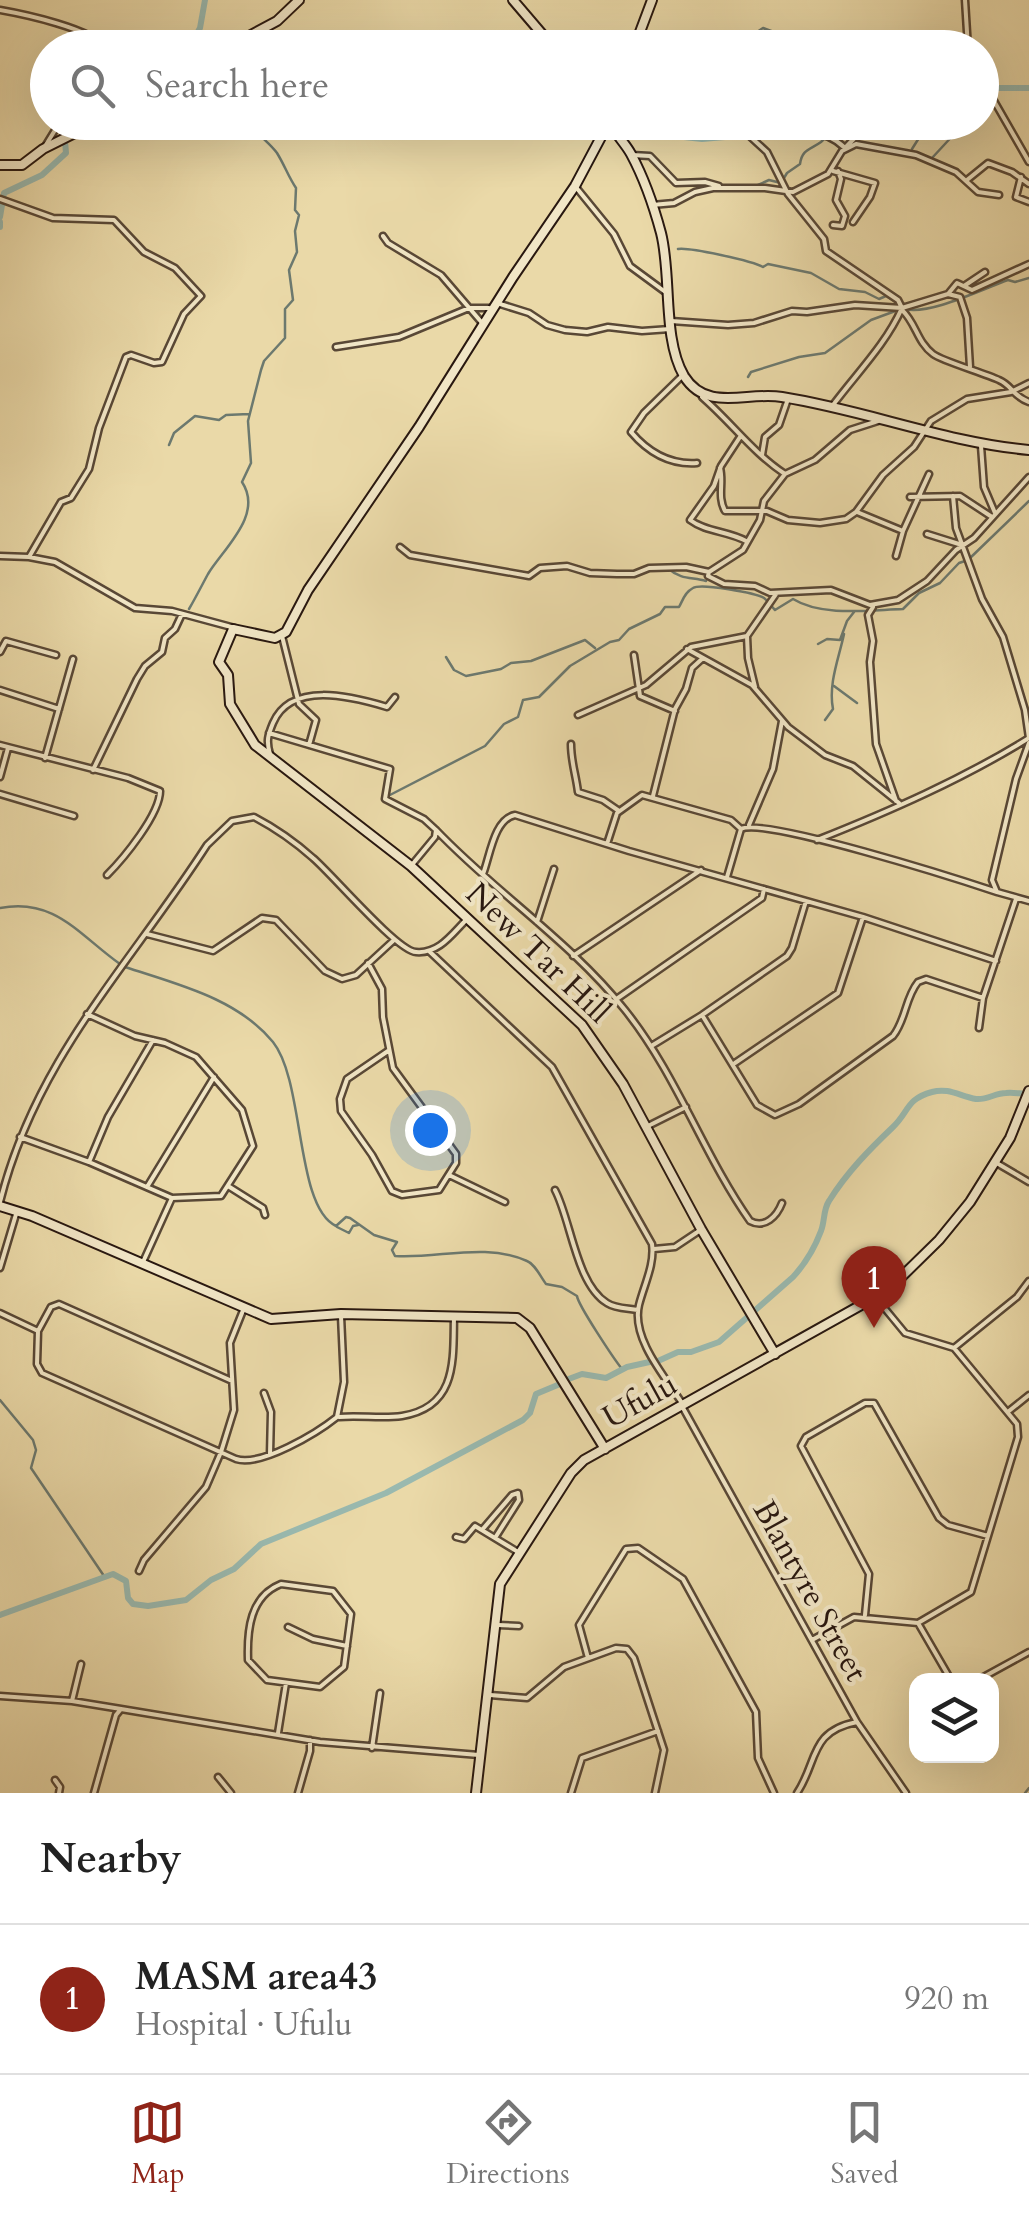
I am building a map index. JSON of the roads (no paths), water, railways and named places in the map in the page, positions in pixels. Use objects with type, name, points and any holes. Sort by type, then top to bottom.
[{"type":"street","points":[[260,30],[299,0]]},
{"type":"street","points":[[513,0],[539,30]]},
{"type":"street","points":[[641,30],[652,0]]},
{"type":"street","points":[[965,0],[967,30]]},
{"type":"street","points":[[0,10],[73,30]]},
{"type":"street","points":[[999,110],[1029,162]]},
{"type":"street","points":[[43,148],[48,140]]},
{"type":"street","points":[[0,165],[22,165],[43,148],[62,140]]},
{"type":"street","points":[[308,744],[316,720],[300,707],[282,636],[308,590],[576,186],[600,140]]},
{"type":"street","points":[[622,140],[632,155],[662,235],[671,325],[684,374],[740,437],[784,474]]},
{"type":"street","points":[[755,140],[767,152],[788,194],[818,230],[826,250],[896,298],[920,340],[934,355],[1004,382],[1014,396],[1029,402]]},
{"type":"street","points":[[833,140],[845,148]]},
{"type":"street","points":[[652,205],[724,188],[765,188],[788,194],[833,171],[853,140]]},
{"type":"street","points":[[845,148],[856,144],[904,152],[945,166],[981,193],[998,195]]},
{"type":"street","points":[[632,155],[650,156],[676,182],[705,182],[724,188]]},
{"type":"street","points":[[966,181],[988,162],[1029,184]]},
{"type":"street","points":[[833,171],[841,179],[836,200],[854,209]]},
{"type":"street","points":[[833,171],[875,183],[870,197],[854,209],[852,222]]},
{"type":"street","points":[[1020,177],[1016,197],[1029,202]]},
{"type":"street","points":[[576,186],[614,234],[630,266],[658,284],[670,300]]},
{"type":"street","points":[[0,199],[53,218],[114,220],[144,252],[176,268],[201,296],[184,314],[162,362],[130,355],[126,358],[98,428],[89,469],[74,495],[62,502],[29,556]]},
{"type":"street","points":[[833,225],[840,228],[844,223],[842,206]]},
{"type":"street","points":[[382,236],[440,275],[483,324]]},
{"type":"street","points":[[336,347],[400,338],[468,308],[496,306],[529,313],[547,325],[586,332],[604,327],[637,331],[671,325],[754,323],[792,310],[812,312],[854,305],[902,309],[948,294],[958,283],[972,290],[1029,264]]},
{"type":"street","points":[[964,286],[985,272]]},
{"type":"street","points":[[948,294],[960,299],[967,318],[970,367]]},
{"type":"street","points":[[832,408],[888,337],[902,309]]},
{"type":"street","points":[[684,374],[658,398],[631,432],[658,455],[679,463],[697,463]]},
{"type":"street","points":[[720,468],[723,509],[769,512],[788,520],[846,519],[856,512],[883,475],[914,448],[931,421],[967,399],[1011,392],[1029,383]]},
{"type":"street","points":[[696,391],[722,399],[759,394],[789,398],[925,431],[1029,450]]},
{"type":"street","points":[[762,455],[765,438],[779,425],[789,398]]},
{"type":"street","points":[[400,546],[422,558],[529,576],[540,568],[568,566],[590,574],[649,568],[709,572],[733,558],[747,542],[760,520],[764,501],[784,474],[815,460],[850,430],[878,420]]},
{"type":"street","points":[[740,437],[690,521],[747,542]]},
{"type":"street","points":[[982,442],[982,473],[993,515]]},
{"type":"street","points":[[896,556],[929,474]]},
{"type":"street","points":[[709,572],[715,582],[755,586],[776,594],[831,590],[876,606],[898,600],[918,589],[1029,476]]},
{"type":"street","points":[[910,497],[953,496],[969,500],[993,515]]},
{"type":"street","points":[[817,840],[974,770],[1029,738],[1002,636],[982,599],[954,520],[953,496]]},
{"type":"street","points":[[856,512],[903,531]]},
{"type":"street","points":[[927,534],[963,545]]},
{"type":"street","points":[[0,556],[29,556],[64,566],[135,608],[182,614],[272,638],[282,636]]},
{"type":"street","points":[[755,687],[747,636],[776,594]]},
{"type":"street","points":[[876,606],[868,615],[874,642],[870,662],[876,744],[898,803]]},
{"type":"street","points":[[93,770],[137,679],[162,652],[165,638],[182,614]]},
{"type":"street","name":"New Tar Hill","points":[[235,628],[229,632],[219,662],[228,675],[226,694],[241,726],[260,749],[411,866],[582,1025],[615,1072],[700,1229],[775,1354]]},
{"type":"street","points":[[578,715],[638,689],[687,649],[747,636]]},
{"type":"street","points":[[0,652],[6,641],[56,654]]},
{"type":"street","points":[[687,649],[755,687],[782,721],[825,755],[853,766],[898,803]]},
{"type":"street","points":[[634,654],[642,698]]},
{"type":"street","points":[[653,796],[674,711],[692,668],[704,658]]},
{"type":"street","points":[[45,758],[73,659]]},
{"type":"street","points":[[0,690],[59,709]]},
{"type":"street","points":[[628,694],[674,711]]},
{"type":"street","points":[[272,758],[268,734],[277,711],[296,696],[362,699],[387,706],[395,697]]},
{"type":"street","points":[[727,877],[742,829],[749,825],[773,769],[782,721]]},
{"type":"street","points":[[268,734],[390,769],[385,799],[424,819],[616,999],[652,1046],[693,1126],[750,1221],[768,1221],[782,1203]]},
{"type":"street","points":[[571,744],[578,792],[603,800],[620,812]]},
{"type":"street","points":[[997,892],[992,880],[998,845],[1029,744]]},
{"type":"street","points":[[0,745],[156,788],[161,796],[129,850],[107,875]]},
{"type":"street","points":[[0,777],[8,748]]},
{"type":"street","points":[[0,794],[74,816]]},
{"type":"street","points":[[608,844],[620,812],[640,796],[653,796],[732,820],[742,829]]},
{"type":"street","points":[[467,919],[443,944],[429,951],[409,951],[309,854],[250,816],[232,821],[216,834],[62,1053],[20,1136],[0,1204],[277,1319],[341,1314],[514,1317],[524,1322],[605,1448]]},
{"type":"street","points":[[483,874],[501,822],[508,816],[863,917],[996,962]]},
{"type":"street","points":[[749,825],[817,840],[1029,901]]},
{"type":"street","points":[[411,866],[435,837],[436,830]]},
{"type":"street","points":[[536,922],[554,869]]},
{"type":"street","points":[[573,956],[701,870]]},
{"type":"street","points":[[616,999],[737,918],[762,898],[764,888]]},
{"type":"street","points":[[979,1028],[983,998],[1016,899]]},
{"type":"street","points":[[652,1046],[702,1016],[790,952],[806,901]]},
{"type":"street","points":[[147,934],[213,951],[267,917],[276,920],[332,976],[350,977],[394,940]]},
{"type":"street","points":[[734,1063],[838,994],[863,917]]},
{"type":"street","points":[[429,951],[552,1066],[654,1249],[638,1310],[608,1304],[594,1290],[574,1248],[555,1190]]},
{"type":"street","points":[[368,963],[382,988],[393,1068],[456,1154],[450,1175],[439,1190],[395,1193],[341,1110],[340,1099],[348,1080],[388,1051]]},
{"type":"street","points":[[702,1016],[757,1105],[768,1114],[780,1114],[893,1036],[920,980],[983,998]]},
{"type":"street","points":[[20,1136],[172,1198],[220,1197],[254,1142],[242,1110],[187,1052],[135,1036],[86,1014]]},
{"type":"street","points":[[89,1162],[108,1117],[153,1040]]},
{"type":"street","points":[[147,1186],[214,1077]]},
{"type":"street","name":"Ufulu","points":[[476,1793],[500,1584],[574,1468],[877,1298],[898,1282],[954,1224],[996,1162],[1029,1092]]},
{"type":"street","points":[[646,1127],[686,1107]]},
{"type":"street","points":[[996,1162],[1029,1182]]},
{"type":"street","points":[[450,1175],[505,1202]]},
{"type":"street","points":[[228,1186],[263,1208],[265,1216]]},
{"type":"street","points":[[142,1263],[172,1198]]},
{"type":"street","points":[[0,1268],[17,1211]]},
{"type":"street","points":[[654,1249],[675,1247],[700,1229]]},
{"type":"street","points":[[954,1348],[1017,1297],[1029,1282]]},
{"type":"street","points":[[812,1640],[854,1617],[918,1623],[971,1592],[1018,1436],[1018,1427],[1008,1412],[954,1348],[904,1333],[877,1298]]},
{"type":"street","points":[[232,1381],[60,1304],[51,1307],[38,1331],[37,1364],[42,1374],[243,1462],[256,1461],[338,1417],[404,1416],[422,1410],[441,1395],[452,1371],[454,1316]]},
{"type":"street","points":[[139,1571],[206,1487],[221,1452],[233,1417],[230,1343],[244,1308]]},
{"type":"street","name":"Blantyre Street","points":[[638,1310],[655,1363],[857,1722],[906,1793]]},
{"type":"street","points":[[0,1312],[38,1331]]},
{"type":"street","points":[[338,1417],[344,1382],[341,1314]]},
{"type":"street","points":[[264,1393],[271,1412],[270,1454]]},
{"type":"street","points":[[1008,1412],[1029,1395]]},
{"type":"street","points":[[865,1616],[868,1571],[801,1446],[806,1437],[865,1403],[874,1403],[939,1518],[948,1525],[988,1536]]},
{"type":"street","points":[[482,1530],[512,1494],[518,1493],[520,1499],[495,1538]]},
{"type":"street","points":[[456,1537],[464,1538],[473,1526],[518,1552]]},
{"type":"street","points":[[588,1658],[579,1625],[626,1550],[638,1548],[678,1573],[756,1712],[758,1758],[774,1793]]},
{"type":"street","points":[[285,1584],[335,1592],[350,1614],[343,1669],[323,1686],[286,1683],[262,1678],[248,1657],[253,1610],[274,1586],[285,1584]]},
{"type":"street","points":[[918,1623],[947,1673]]},
{"type":"street","points":[[493,1625],[518,1626]]},
{"type":"street","points":[[288,1628],[347,1646]]},
{"type":"street","points":[[485,1694],[527,1698],[562,1668],[619,1648],[631,1652],[664,1756],[656,1793]]},
{"type":"street","points":[[991,1673],[1029,1652]]},
{"type":"street","points":[[72,1701],[80,1664]]},
{"type":"street","points":[[278,1735],[286,1683]]},
{"type":"street","points":[[372,1748],[380,1693]]},
{"type":"street","points":[[0,1696],[72,1701],[320,1742],[479,1755]]},
{"type":"street","points":[[94,1793],[116,1715],[121,1710]]},
{"type":"street","points":[[796,1793],[819,1741],[836,1729],[857,1722]]},
{"type":"street","points":[[570,1793],[582,1758],[658,1731]]},
{"type":"street","points":[[298,1793],[310,1740]]},
{"type":"street","points":[[310,1752],[320,1742]]},
{"type":"street","points":[[218,1777],[230,1793]]},
{"type":"street","points":[[55,1780],[59,1793]]},
{"type":"waterway","points":[[199,30],[205,0]]},
{"type":"waterway","points":[[760,30],[769,30]]},
{"type":"waterway","points":[[999,88],[1029,88]]},
{"type":"waterway","points":[[0,217],[4,193],[42,175],[66,153],[65,140]]},
{"type":"waterway","points":[[189,609],[245,519],[247,494],[242,482],[251,463],[248,421],[264,361],[285,338],[285,309],[293,300],[289,270],[297,252],[296,188],[277,153],[265,140]]},
{"type":"waterway","points":[[758,185],[769,180],[781,183],[805,153],[823,140]]},
{"type":"waterway","points":[[912,149],[918,140]]},
{"type":"waterway","points":[[932,158],[949,140]]},
{"type":"waterway","points":[[0,222],[0,227]]},
{"type":"waterway","points":[[678,249],[811,273],[839,289],[865,292],[879,299],[886,296],[899,304]]},
{"type":"waterway","points":[[905,309],[941,305],[1008,280],[1029,278]]},
{"type":"waterway","points":[[748,377],[751,372],[799,357],[825,353],[871,320],[898,310]]},
{"type":"waterway","points":[[169,445],[174,433],[195,416],[219,420],[226,415],[249,414]]},
{"type":"waterway","points":[[388,796],[485,746],[504,724],[518,717],[523,700],[539,697],[570,666],[619,640],[629,629],[660,614],[665,607],[679,607],[693,588],[751,594],[764,598],[775,610],[793,599],[832,610],[903,609],[919,593],[940,583],[959,563],[968,560],[1029,501]]},
{"type":"waterway","points":[[661,570],[706,581]]},
{"type":"waterway","points":[[818,644],[827,639],[840,640],[854,612]]},
{"type":"waterway","points":[[825,720],[833,709],[833,681],[844,634]]},
{"type":"waterway","points":[[446,657],[454,670],[466,676],[531,661],[585,640],[595,648]]},
{"type":"waterway","points":[[834,686],[857,703]]},
{"type":"waterway","points":[[0,908],[19,906],[52,914],[120,964]]},
{"type":"waterway","points":[[125,967],[224,1003],[273,1042],[291,1085],[313,1195],[323,1214],[336,1226],[350,1218],[374,1235],[397,1242],[392,1250],[395,1256],[478,1252],[511,1255],[527,1261],[546,1284],[577,1296],[622,1369]]},
{"type":"waterway","points":[[658,1361],[719,1342],[793,1277],[816,1243],[827,1204],[836,1190],[917,1098],[938,1091],[976,1099],[1002,1093],[1029,1094]]},
{"type":"waterway","points":[[337,1227],[349,1233],[358,1225]]},
{"type":"waterway","points":[[566,1380],[582,1374],[606,1378],[627,1367],[654,1361]]},
{"type":"waterway","points":[[0,1615],[113,1574],[126,1581],[128,1598],[133,1604],[148,1606],[186,1600],[211,1580],[234,1569],[261,1544],[386,1493],[523,1420],[530,1413],[536,1394],[560,1384]]},
{"type":"waterway","points":[[0,1400],[33,1440],[36,1450],[31,1468],[104,1576]]},
{"type":"waterway","points":[[1025,1793],[1029,1788]]},
{"type":"place","name":"MASM area43","points":[[874,1328]]}]
